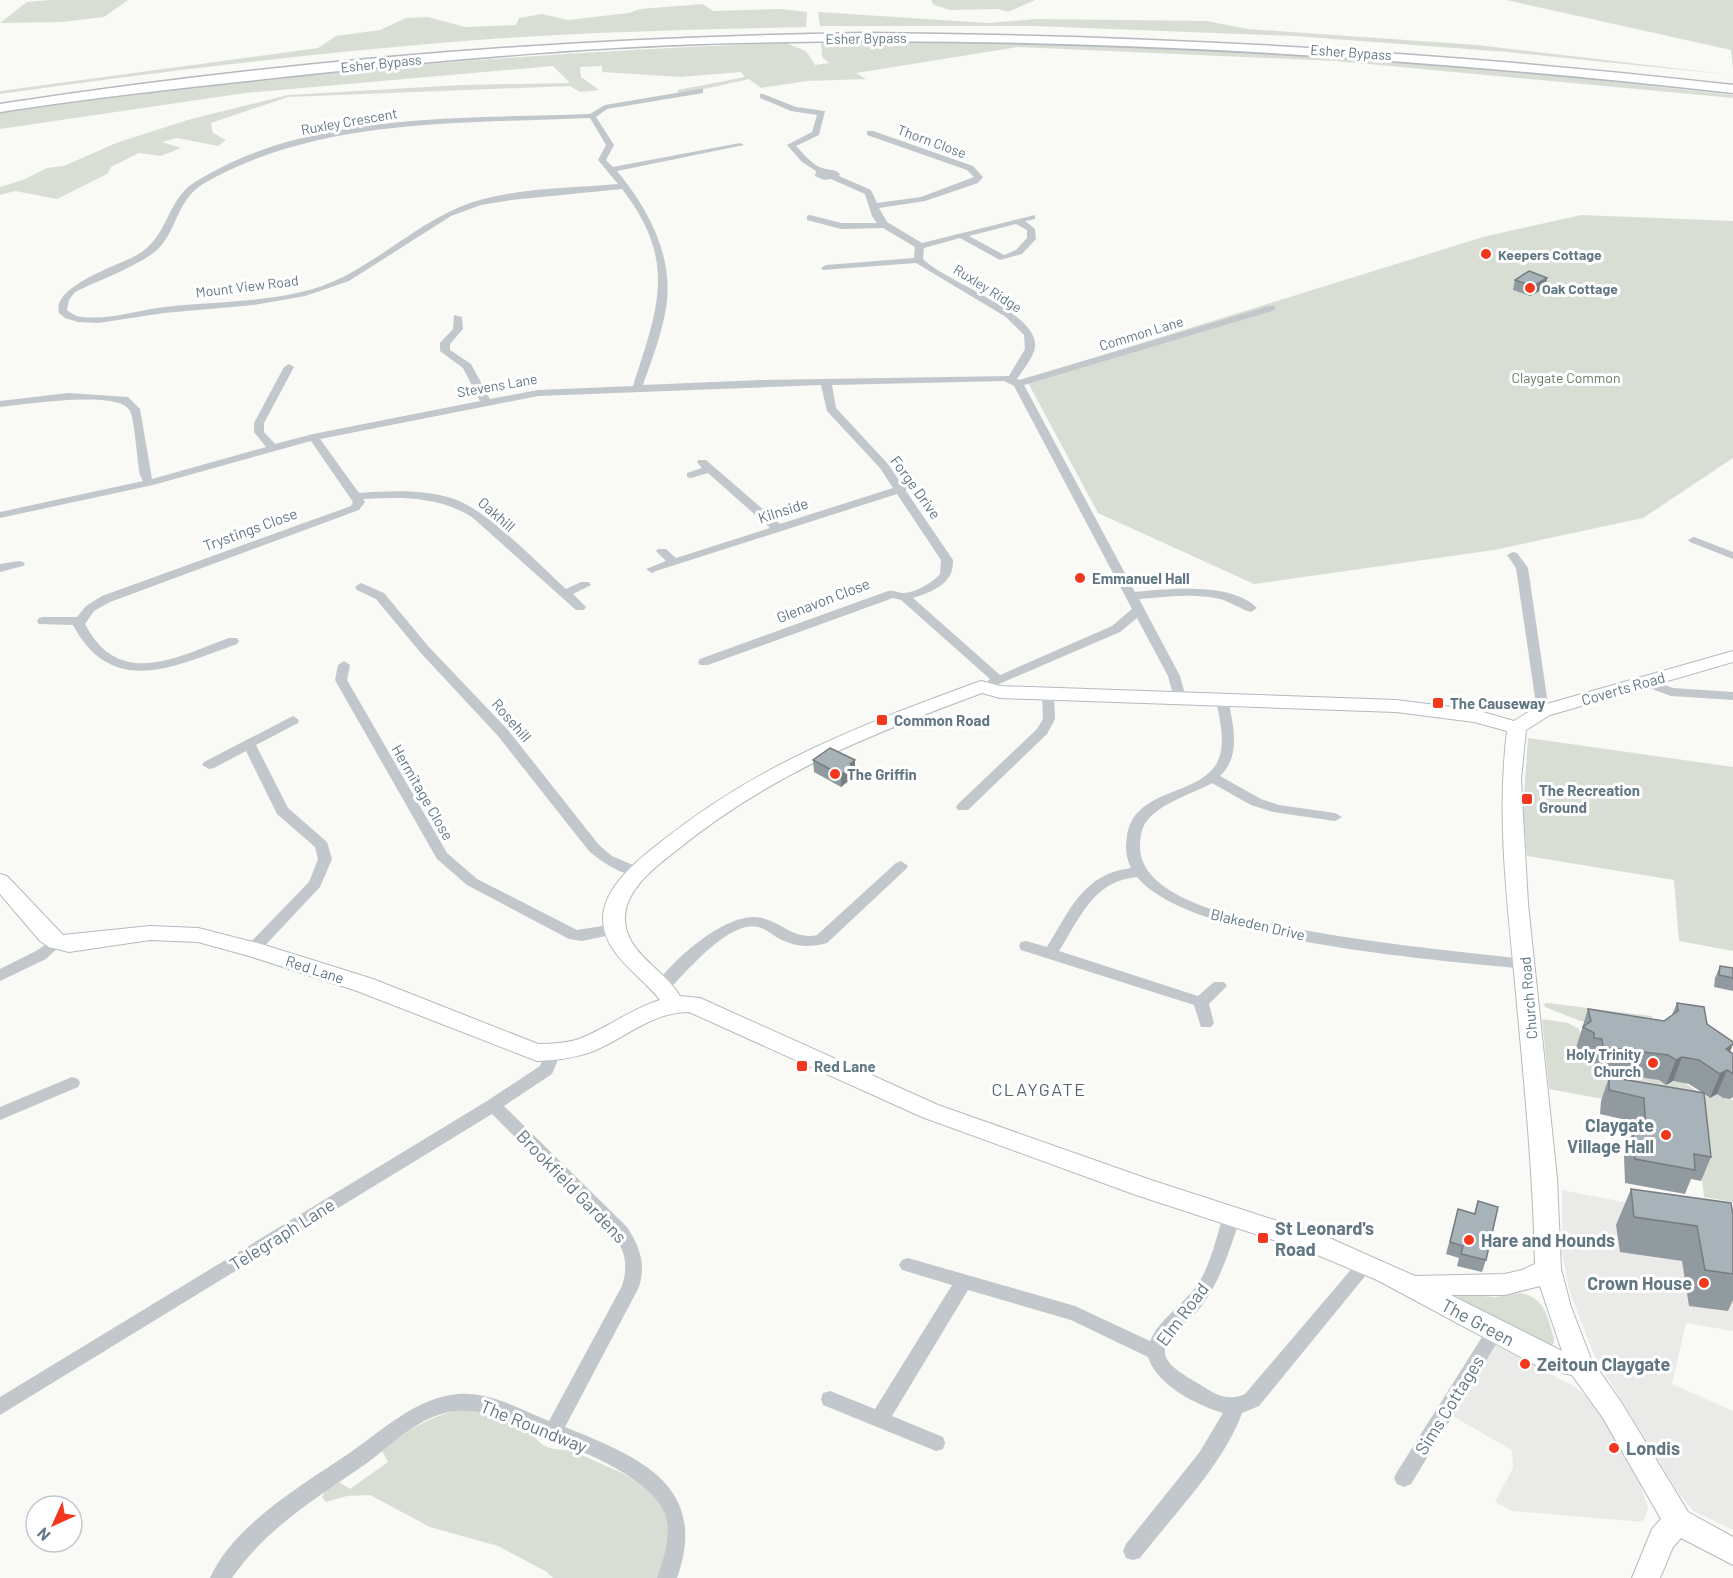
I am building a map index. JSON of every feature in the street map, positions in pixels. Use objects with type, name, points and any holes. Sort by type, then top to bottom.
[{"type":"highway","name":"Esher Bypass","points":[[0,101],[198,74],[431,51],[741,33],[948,30],[1292,42],[1459,54],[1733,83]]},
{"type":"highway","name":"Esher Bypass","points":[[0,108],[172,85],[434,57],[579,47],[772,39],[948,37],[1232,44],[1468,62],[1733,90]]},
{"type":"street","points":[[638,386],[662,306],[663,281],[649,220],[625,186],[602,160],[610,145],[592,116],[605,107],[700,91]]},
{"type":"street","points":[[764,96],[781,106],[822,114],[816,133],[791,145],[821,171],[818,174],[821,177],[832,177],[868,192],[874,211],[885,225],[920,246],[1032,217]]},
{"type":"street","name":"Ruxley Crescent","points":[[109,271],[155,248],[180,199],[196,185],[241,162],[283,147],[389,125],[592,116]]},
{"type":"street","name":"Thorn Close","points":[[870,133],[970,168],[980,177],[975,181],[922,199],[873,206]]},
{"type":"street","points":[[611,170],[740,145]]},
{"type":"street","name":"Mount View Road","points":[[109,271],[72,290],[63,300],[62,311],[68,316],[81,320],[98,320],[164,310],[254,302],[305,293],[346,279],[448,214],[511,197],[625,186]]},
{"type":"street","points":[[810,218],[841,226],[885,225]]},
{"type":"street","points":[[963,236],[1003,258],[1012,256],[1032,239],[1031,229],[1018,221]]},
{"type":"street","points":[[826,268],[918,260],[920,246]]},
{"type":"street","name":"Ruxley Ridge","points":[[918,260],[922,265],[1009,315],[1029,334],[1030,349],[1015,382]]},
{"type":"street","name":"Common Lane","points":[[1015,382],[1272,308]]},
{"type":"street","points":[[458,316],[458,329],[445,343],[445,351],[467,366],[486,402]]},
{"type":"street","points":[[272,447],[259,432],[259,423],[289,367]]},
{"type":"street","name":"Stevens Lane","points":[[0,515],[149,483],[313,437],[486,402],[562,390],[826,382],[1015,382]]},
{"type":"street","name":"Forge Drive","points":[[826,382],[831,409],[884,466],[942,549],[949,569],[946,576],[939,583],[905,597]]},
{"type":"street","points":[[1015,382],[1174,676],[1180,698]]},
{"type":"street","points":[[0,404],[68,396],[124,399],[135,409],[145,475],[149,483]]},
{"type":"street","points":[[313,437],[356,496]]},
{"type":"street","points":[[691,475],[706,466],[777,528]]},
{"type":"street","name":"Kilnside","points":[[652,569],[902,489]]},
{"type":"street","name":"Oakhill","points":[[356,496],[412,495],[437,497],[460,504],[580,607]]},
{"type":"street","name":"Trystings Close","points":[[80,621],[93,606],[106,599],[355,508],[359,502],[356,496]]},
{"type":"street","points":[[1694,540],[1733,556]]},
{"type":"street","points":[[662,551],[674,562]]},
{"type":"street","points":[[1513,555],[1522,568],[1543,711]]},
{"type":"street","points":[[0,568],[19,564]]},
{"type":"street","points":[[566,593],[585,585]]},
{"type":"street","name":"Rosehill","points":[[361,587],[380,596],[424,649],[503,733],[594,848],[620,866],[637,872]]},
{"type":"street","points":[[1131,596],[1164,593],[1215,595],[1238,599],[1251,608]]},
{"type":"street","name":"Glenavon Close","points":[[704,662],[884,595],[905,597]]},
{"type":"street","points":[[905,597],[1000,692],[1222,699],[1439,710],[1476,716],[1517,728]]},
{"type":"street","points":[[1133,1551],[1227,1427],[1232,1419],[1234,1408],[1252,1400],[1271,1381],[1366,1264],[1318,1244],[1134,1184],[930,1111],[706,1008],[668,996],[634,962],[615,929],[616,909],[637,872],[700,820],[760,781],[839,743],[990,684],[1116,629],[1139,610]]},
{"type":"street","points":[[43,621],[80,621],[83,632],[106,659],[122,668],[128,675],[235,642]]},
{"type":"street","name":"Coverts Road","points":[[1517,728],[1543,711],[1733,656]]},
{"type":"street","name":"Hermitage Close","points":[[344,665],[341,680],[432,843],[454,870],[472,882],[573,935],[591,935],[615,929]]},
{"type":"street","points":[[1645,682],[1671,692],[1733,696]]},
{"type":"street","points":[[963,807],[1042,731],[1049,719],[1048,694]]},
{"type":"street","points":[[1050,954],[1098,886],[1119,874],[1139,872],[1133,856],[1133,840],[1137,824],[1142,818],[1159,803],[1212,777],[1229,752],[1230,737],[1222,699]]},
{"type":"street","points":[[208,765],[293,720]]},
{"type":"street","name":"Church Road","points":[[1517,728],[1510,779],[1518,904],[1526,964],[1545,1178],[1548,1269],[1558,1307],[1580,1365],[1612,1410],[1678,1521]]},
{"type":"street","points":[[249,744],[276,803],[293,822],[322,844],[325,859],[315,884],[253,949]]},
{"type":"street","points":[[1212,777],[1256,802],[1278,809],[1316,808],[1335,817]]},
{"type":"street","points":[[668,996],[721,933],[746,920],[769,927],[800,942],[811,943],[822,939],[901,866]]},
{"type":"street","name":"Blakeden Drive","points":[[1139,872],[1175,900],[1246,923],[1335,941],[1526,964]]},
{"type":"street","points":[[0,881],[48,936],[57,942],[41,955],[0,976]]},
{"type":"street","name":"Red Lane","points":[[57,942],[83,944],[150,933],[175,932],[253,949],[389,994],[537,1053],[588,1044],[640,1015],[668,996]]},
{"type":"street","points":[[1026,946],[1201,1002]]},
{"type":"street","points":[[1201,1002],[1219,986]]},
{"type":"street","points":[[1201,1002],[1206,1023]]},
{"type":"street","name":"Telegraph Lane","points":[[1,1404],[493,1105],[546,1070],[553,1052]]},
{"type":"street","points":[[0,1114],[72,1083]]},
{"type":"street","name":"Brookfield Gardens","points":[[493,1105],[621,1232],[630,1244],[637,1269],[630,1287],[552,1433]]},
{"type":"street","name":"Elm Road","points":[[1232,1216],[1204,1289],[1166,1329],[1156,1344],[1155,1352],[1159,1363],[1192,1390],[1213,1402],[1234,1408]]},
{"type":"street","points":[[909,1264],[1074,1314],[1155,1352]]},
{"type":"street","name":"The Green","points":[[1366,1264],[1552,1361],[1580,1365]]},
{"type":"street","name":"The Green","points":[[1412,1287],[1456,1284],[1504,1286],[1536,1277],[1548,1269]]},
{"type":"street","points":[[879,1420],[964,1282]]},
{"type":"street","name":"Sims Cottages","points":[[1404,1478],[1494,1331]]},
{"type":"street","points":[[830,1399],[936,1443]]},
{"type":"street","name":"The Roundway","points":[[220,1578],[230,1562],[261,1529],[398,1428],[436,1407],[459,1401],[475,1401],[495,1407],[623,1462],[652,1481],[671,1505],[676,1524],[678,1547],[667,1578]]},
{"type":"street","points":[[1646,1578],[1662,1538],[1678,1521],[1733,1552]]},
{"type":"shaded area","points":[[1562,1190],[1690,1215],[1733,1278],[1733,1331],[1686,1323],[1672,1384],[1733,1411],[1733,1530],[1693,1511],[1677,1491],[1595,1357],[1569,1290],[1562,1252]]},
{"type":"shaded area","points":[[1491,1343],[1575,1387],[1589,1399],[1617,1439],[1638,1477],[1648,1509],[1643,1522],[1512,1511],[1495,1502],[1513,1468],[1512,1450],[1447,1413]]},
{"type":"green space","points":[[128,0],[104,17],[62,22],[0,23],[27,2]]},
{"type":"green space","points":[[931,0],[1035,0],[1008,12],[998,9],[950,10],[934,5]]},
{"type":"green space","points":[[1506,0],[1733,0],[1733,69],[1731,50]]},
{"type":"green space","points":[[703,4],[713,11],[780,9],[807,12],[806,27],[606,33],[456,42],[254,61],[0,94],[0,91],[318,48],[336,36],[380,30],[406,18],[428,17],[465,27],[516,25],[519,18],[542,14],[568,20],[629,13],[640,9]]},
{"type":"green space","points":[[818,12],[988,23],[1037,19],[1207,21],[1248,29],[1477,45],[1733,75],[1507,52],[1294,36],[1034,26],[820,26]]},
{"type":"green space","points":[[923,41],[1156,45],[1467,66],[1733,95],[1733,98],[1336,61],[1018,47],[856,73],[866,79],[807,81],[761,88],[749,79],[678,95],[678,90],[745,77],[741,72],[681,77],[602,72],[602,66],[580,67],[581,77],[599,90],[580,92],[570,86],[288,97],[211,123],[213,133],[226,140],[218,146],[177,138],[162,142],[181,148],[161,156],[139,153],[111,167],[107,174],[57,199],[15,191],[0,195],[0,187],[23,180],[47,168],[64,166],[116,143],[191,119],[288,95],[461,85],[570,83],[553,66],[245,93],[0,129],[0,112],[294,76],[491,59],[687,47],[786,43],[806,51],[815,65],[829,63],[822,57],[821,42]]},
{"type":"green space","name":"Claygate Common","points":[[1581,215],[1733,221],[1733,458],[1643,518],[1494,550],[1254,584],[1098,513],[1026,379],[1483,237]]},
{"type":"green space","points":[[1528,738],[1733,767],[1733,951],[1679,941],[1674,880],[1527,856],[1523,810]]},
{"type":"green space","points":[[1544,1004],[1652,1016],[1653,1025],[1645,1032],[1580,1021],[1545,1007]]},
{"type":"green space","points":[[1542,1019],[1568,1023],[1579,1029],[1586,1062],[1659,1080],[1666,1084],[1684,1083],[1710,1098],[1717,1094],[1733,1100],[1733,1202],[1704,1197],[1695,1116],[1549,1089]]},
{"type":"green space","points":[[1521,1293],[1536,1299],[1541,1304],[1554,1338],[1554,1343],[1549,1347],[1457,1302],[1458,1294],[1495,1297]]},
{"type":"green space","points":[[466,1408],[507,1419],[530,1432],[544,1446],[570,1451],[591,1459],[624,1474],[653,1495],[662,1507],[667,1522],[668,1538],[665,1557],[657,1578],[553,1578],[547,1572],[498,1546],[430,1527],[370,1495],[347,1496],[326,1502],[322,1497],[326,1488],[339,1482],[350,1489],[388,1462],[382,1451],[401,1436],[431,1419]]},
{"type":"building","points":[[1529,271],[1547,278],[1533,286],[1515,280]]},
{"type":"building","points":[[830,748],[855,760],[850,764],[853,766],[841,775],[813,760]]},
{"type":"building","points":[[1720,966],[1733,968],[1733,978],[1719,975]]},
{"type":"building","points":[[1677,1003],[1704,1007],[1707,1024],[1733,1042],[1726,1049],[1733,1054],[1733,1074],[1727,1070],[1720,1074],[1699,1060],[1682,1057],[1676,1060],[1668,1055],[1603,1047],[1602,1039],[1594,1038],[1594,1033],[1583,1027],[1591,1021],[1588,1009],[1664,1021],[1678,1011]]},
{"type":"building","points":[[1609,1077],[1704,1093],[1711,1157],[1694,1154],[1695,1170],[1635,1159],[1633,1131],[1646,1133],[1644,1098],[1609,1090]]},
{"type":"building","points":[[1631,1189],[1731,1203],[1733,1274],[1705,1270],[1697,1226],[1634,1217]]},
{"type":"building","name":"Hare and Hounds","points":[[1478,1201],[1498,1207],[1486,1260],[1461,1254],[1463,1246],[1450,1242],[1458,1209],[1475,1214]]},
{"type":"place","name":"Keepers Cottage","points":[[1486,254]]},
{"type":"place","name":"Oak Cottage","points":[[1530,288]]},
{"type":"place","name":"Emmanuel Hall","points":[[1080,578]]},
{"type":"place","name":"The Causeway","points":[[1438,703]]},
{"type":"place","name":"Common Road","points":[[882,720]]},
{"type":"place","name":"The Griffin","points":[[835,774]]},
{"type":"place","name":"The Recreation Ground","points":[[1527,799]]},
{"type":"place","name":"Holy Trinity Church","points":[[1653,1063]]},
{"type":"place","name":"Red Lane","points":[[802,1066]]},
{"type":"place","name":"Claygate Village Hall","points":[[1666,1135]]},
{"type":"place","name":"St Leonard's Road","points":[[1263,1238]]},
{"type":"place","name":"Hare and Hounds","points":[[1469,1240]]},
{"type":"place","name":"Crown House","points":[[1704,1283]]},
{"type":"place","name":"Zeitoun Claygate","points":[[1525,1364]]},
{"type":"place","name":"Londis","points":[[1614,1448]]},
{"type":"district","name":"CLAYGATE","points":[[1039,1089]]}]
